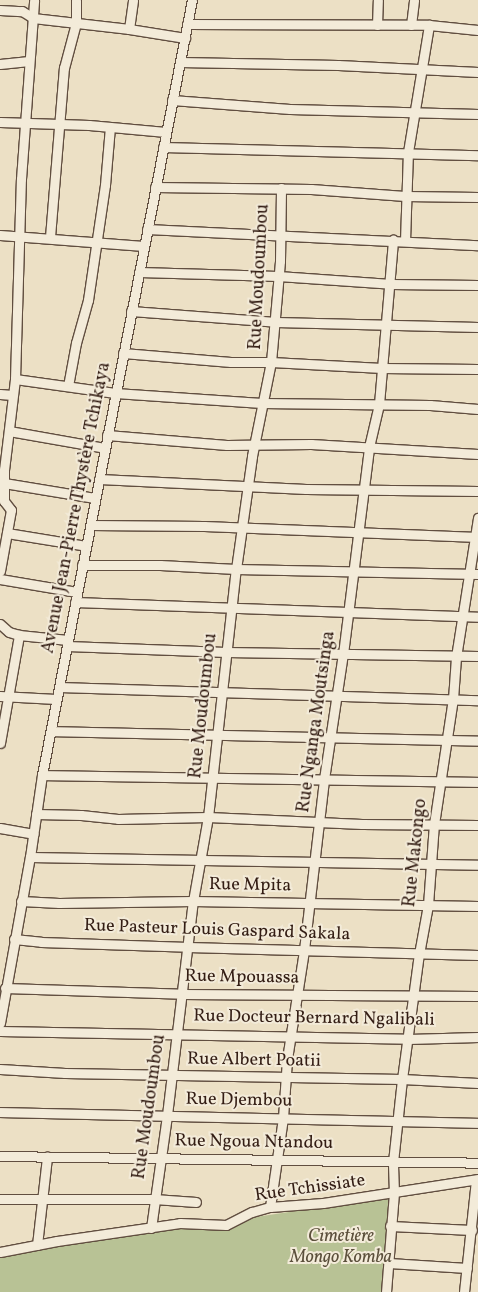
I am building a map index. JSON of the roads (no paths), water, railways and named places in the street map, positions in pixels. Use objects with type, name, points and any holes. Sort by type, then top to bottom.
[{"type":"street","points":[[0,571],[11,510],[2,501],[15,379],[25,123],[34,0]]},
{"type":"street","points":[[50,238],[64,68],[76,23],[76,0]]},
{"type":"street","points":[[129,28],[134,0]]},
{"type":"street","name":"Avenue Jean-Pierre Thystère Tchikaya","points":[[0,1023],[4,984],[22,901],[56,699],[192,0]]},
{"type":"street","points":[[378,0],[378,25]]},
{"type":"street","points":[[411,25],[414,0]]},
{"type":"street","points":[[0,10],[22,11],[33,18],[129,28],[185,38]]},
{"type":"street","points":[[188,24],[411,25],[478,30]]},
{"type":"street","points":[[405,241],[405,196],[408,152],[429,26]]},
{"type":"street","points":[[0,64],[29,60]]},
{"type":"street","points":[[180,62],[422,68],[478,72]]},
{"type":"street","points":[[172,100],[290,109],[478,114]]},
{"type":"street","points":[[0,122],[110,127],[166,132]]},
{"type":"street","points":[[68,386],[76,343],[88,300],[110,127]]},
{"type":"street","points":[[163,147],[478,155]]},
{"type":"street","points":[[155,187],[281,188],[405,196],[478,197]]},
{"type":"street","name":"Rue Moudoumbou","points":[[151,1228],[167,1116],[193,901],[208,816],[236,569],[254,444],[271,362],[276,322],[281,188]]},
{"type":"street","points":[[147,229],[478,245]]},
{"type":"street","points":[[0,235],[20,235],[144,246]]},
{"type":"street","name":"Rue Nganga Moutsinga","points":[[270,1207],[310,904],[313,862],[320,822],[329,739],[343,654],[369,447],[379,404],[391,284],[393,240]]},
{"type":"street","points":[[139,272],[278,276],[391,284],[478,285]]},
{"type":"street","points":[[131,311],[276,322],[478,327]]},
{"type":"street","points":[[123,353],[197,360],[382,368],[478,369]]},
{"type":"street","points":[[15,379],[116,393],[262,402],[430,405],[478,409]]},
{"type":"street","points":[[0,394],[12,395]]},
{"type":"street","points":[[9,431],[105,448]]},
{"type":"street","points":[[107,435],[176,442],[369,447],[478,454]]},
{"type":"street","points":[[99,479],[248,486],[478,491]]},
{"type":"street","points":[[4,483],[95,498]]},
{"type":"street","name":"Rue Makongo","points":[[386,1292],[394,1193],[394,1162],[402,1079],[419,954],[428,905],[434,824],[454,699],[456,657],[473,574],[478,518]]},
{"type":"street","points":[[91,526],[358,530],[476,537]]},
{"type":"street","points":[[6,533],[86,546]]},
{"type":"street","points":[[82,565],[160,565],[236,569],[473,574]]},
{"type":"street","points":[[0,579],[77,592]]},
{"type":"street","points":[[75,602],[347,614],[478,617]]},
{"type":"street","points":[[0,624],[8,632],[67,643],[226,652],[478,656]]},
{"type":"street","points":[[0,743],[4,696],[19,635]]},
{"type":"street","points":[[59,687],[222,694],[478,700]]},
{"type":"street","points":[[4,696],[56,699]]},
{"type":"street","points":[[51,731],[478,741]]},
{"type":"street","points":[[42,775],[478,782]]},
{"type":"street","points":[[36,814],[81,815],[118,819],[208,816],[250,820],[478,825]]},
{"type":"street","points":[[0,828],[33,834]]},
{"type":"street","points":[[30,857],[478,865]]},
{"type":"street","name":"Rue Mpita","points":[[22,901],[59,904],[193,901],[478,906]]},
{"type":"street","name":"Rue Pasteur Louis Gaspard Sakala","points":[[14,938],[41,942],[188,948],[478,955]]},
{"type":"street","name":"Rue Mpouassa","points":[[4,984],[182,994],[478,996]]},
{"type":"street","name":"Rue Docteur Bernard Ngalibali","points":[[0,1031],[408,1039],[478,1037]]},
{"type":"street","name":"Rue Albert Poatii","points":[[0,1069],[65,1073],[402,1079],[478,1083]]},
{"type":"street","name":"Rue Djembou","points":[[0,1112],[478,1123]]},
{"type":"street","name":"Rue Ngoua Ntandou","points":[[0,1156],[478,1163]]},
{"type":"street","points":[[37,1244],[47,1157]]},
{"type":"street","points":[[464,1292],[477,1179]]},
{"type":"street","name":"Rue Tchissiate","points":[[0,1252],[37,1244],[192,1222],[226,1225],[252,1212],[270,1207],[323,1203],[477,1179]]},
{"type":"street","points":[[0,1199],[154,1199],[196,1202]]},
{"type":"street","points":[[390,1226],[472,1230]]},
{"type":"street","points":[[389,1263],[466,1268]]},
{"type":"park label","name":"Cimetière Mongo Komba","points":[[341,1248]]}]
